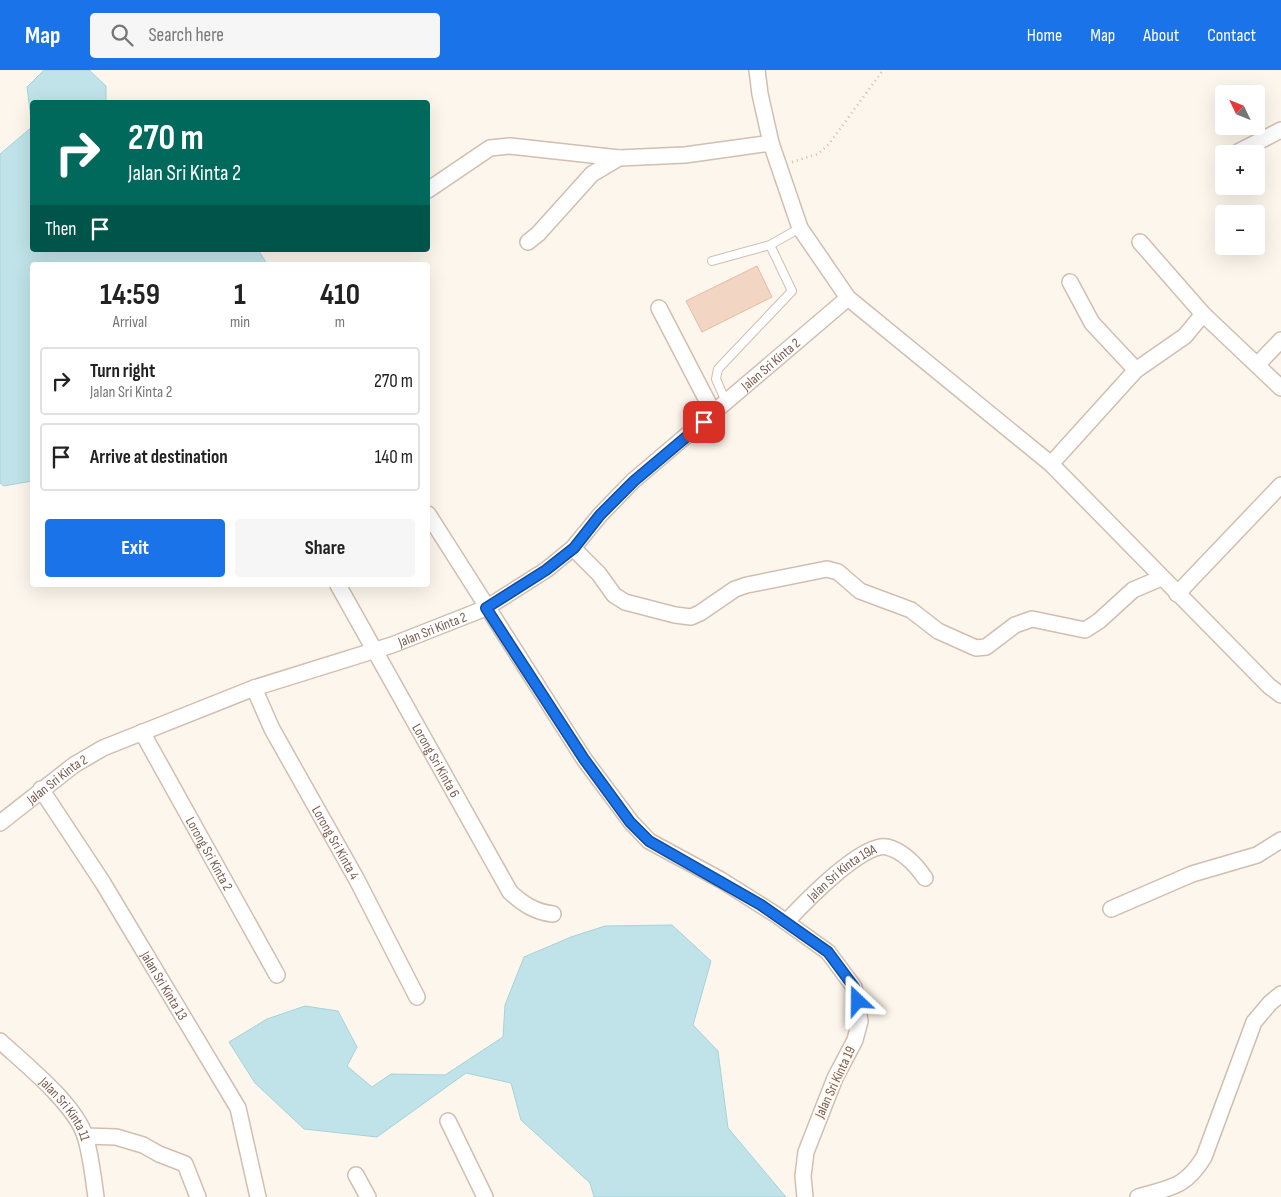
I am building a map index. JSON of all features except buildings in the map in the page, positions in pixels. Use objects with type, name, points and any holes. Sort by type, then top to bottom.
[{"type":"street","points":[[757,70],[760,94],[771,143],[800,228],[848,298],[1051,464],[1161,578],[1269,686],[1281,694]]},
{"type":"street","points":[[1252,145],[1281,130]]},
{"type":"street","points":[[430,189],[490,148],[510,146],[619,158],[685,155],[771,143]]},
{"type":"street","points":[[528,242],[538,234],[592,174],[619,158]]},
{"type":"street","points":[[1140,242],[1203,314],[1281,388]]},
{"type":"street","points":[[1070,282],[1092,323],[1136,370]]},
{"type":"street","name":"Jalan Sri Kinta 2","points":[[0,822],[74,764],[103,748],[254,688],[373,651],[486,608],[546,570],[574,548],[600,515],[634,481],[848,298]]},
{"type":"street","points":[[659,308],[714,414]]},
{"type":"street","points":[[1051,464],[1136,370],[1185,336],[1203,314]]},
{"type":"street","points":[[1257,365],[1281,340]]},
{"type":"street","points":[[1177,594],[1281,484]]},
{"type":"street","name":"Jalan Sri Kinta 19","points":[[430,517],[486,608],[584,759],[630,822],[649,841],[721,880],[828,952],[854,987],[860,1021],[855,1040],[835,1078],[806,1152],[803,1176],[805,1197]]},
{"type":"street","points":[[574,548],[599,574],[614,595],[625,602],[648,610],[691,617],[700,613],[734,589],[771,578],[827,569],[838,572],[860,591],[911,610],[938,631],[976,648],[986,647],[1015,625],[1032,619],[1085,630],[1099,621],[1132,590],[1161,578]]},
{"type":"street","name":"Lorong Sri Kinta 6","points":[[339,587],[373,651],[510,892],[523,904],[542,913],[553,914]]},
{"type":"street","name":"Lorong Sri Kinta 4","points":[[254,688],[272,729],[357,880],[417,997]]},
{"type":"street","name":"Lorong Sri Kinta 2","points":[[142,732],[277,975]]},
{"type":"street","name":"Jalan Sri Kinta 13","points":[[41,788],[103,883],[238,1108],[258,1197]]},
{"type":"street","points":[[1111,908],[1192,874],[1257,855],[1281,840]]},
{"type":"street","name":"Jalan Sri Kinta 19A","points":[[786,922],[845,866],[868,851],[885,846],[898,851],[914,864],[925,878]]},
{"type":"street","points":[[1138,1197],[1179,1185],[1193,1174],[1204,1157],[1254,1022],[1270,1003],[1281,994]]},
{"type":"street","name":"Jalan Sri Kinta 11","points":[[0,1041],[41,1078],[77,1120],[85,1136],[96,1197]]},
{"type":"street","points":[[448,1121],[485,1197]]},
{"type":"street","points":[[85,1136],[116,1137],[143,1145],[159,1154],[185,1164],[198,1197]]},
{"type":"street","points":[[356,1175],[368,1197]]},
{"type":"lane","points":[[712,261],[770,245],[800,228]]},
{"type":"lane","points":[[726,402],[716,379],[718,369],[792,291],[770,245]]},
{"type":"path","points":[[778,167],[818,154],[829,144],[883,70]]},
{"type":"water","points":[[44,70],[89,70],[106,86],[106,100],[30,100],[30,111],[27,87]]},
{"type":"water","points":[[30,129],[30,252],[259,252],[266,262],[30,262],[30,481],[4,486],[0,483],[0,154]]},
{"type":"water","points":[[672,925],[711,961],[693,1025],[718,1051],[728,1128],[786,1197],[594,1197],[590,1183],[521,1120],[511,1083],[466,1073],[377,1137],[304,1129],[255,1083],[229,1042],[267,1019],[305,1006],[338,1011],[357,1047],[347,1066],[372,1087],[391,1074],[445,1075],[503,1037],[505,1005],[524,957],[571,937],[605,926]]},
{"type":"route","points":[[704,422],[634,481],[600,515],[574,548],[546,570],[486,608],[584,759],[630,822],[649,841],[721,880],[775,914],[828,952],[854,987],[858,1001]]}]
